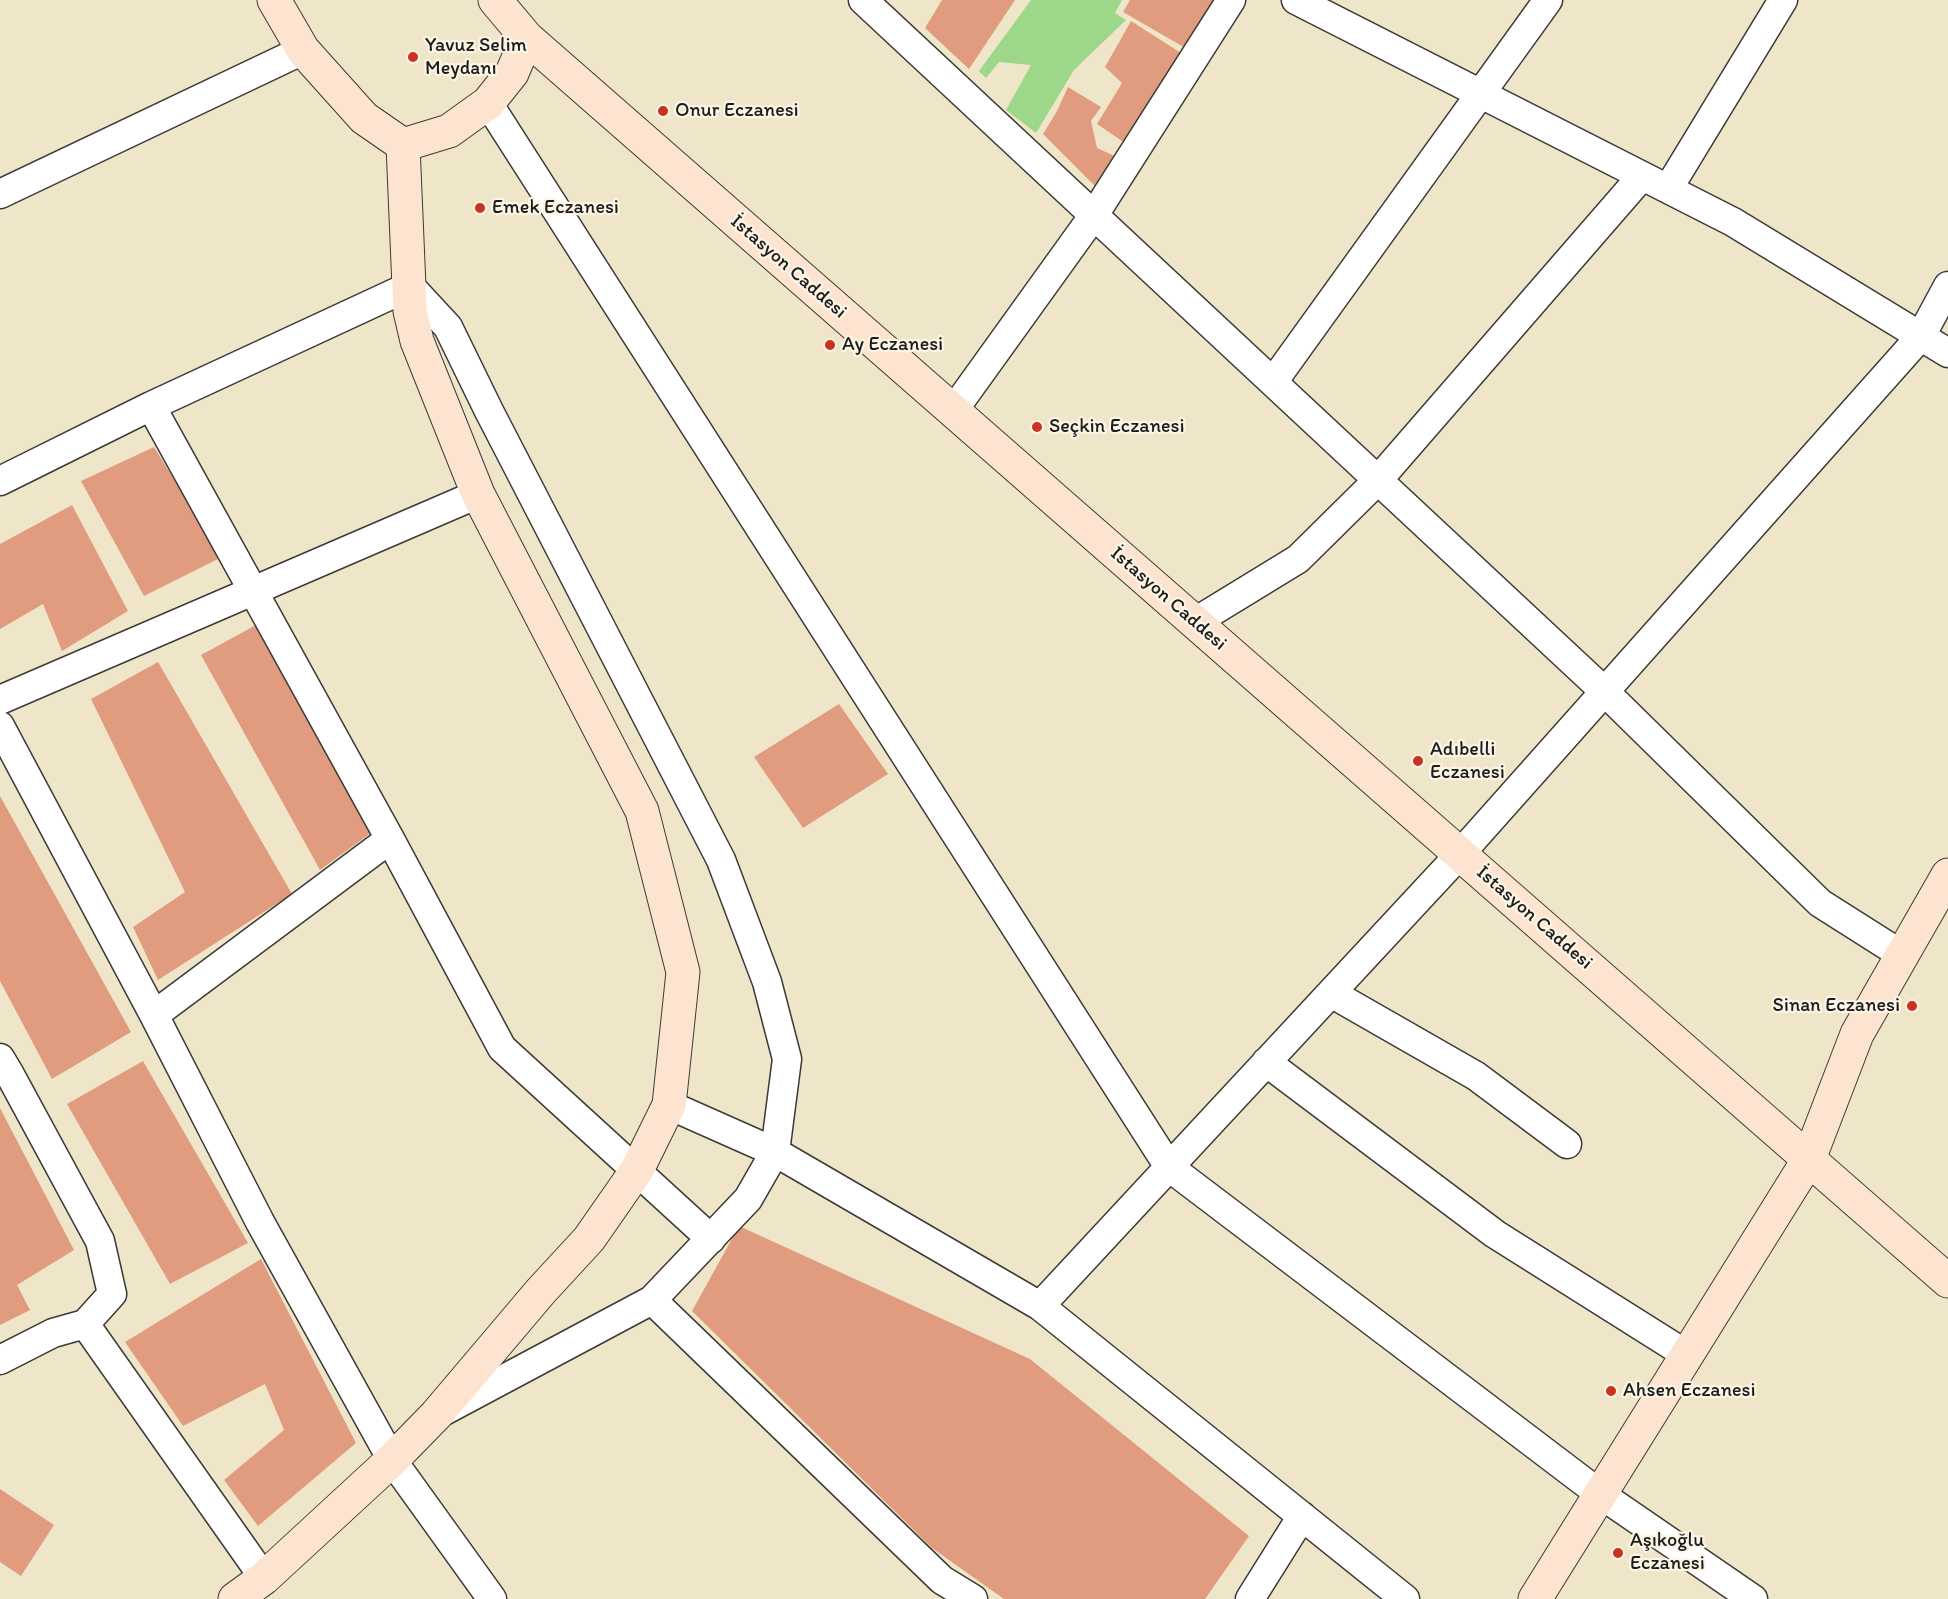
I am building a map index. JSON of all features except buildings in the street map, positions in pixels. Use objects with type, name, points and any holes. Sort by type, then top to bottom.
[{"type":"main road","points":[[274,0],[303,50],[364,118],[403,145]]},
{"type":"main road","points":[[403,145],[449,131],[488,103],[512,73],[527,38],[495,0]]},
{"type":"main road","name":"İstasyon Caddesi","points":[[527,38],[1948,1281]]},
{"type":"main road","points":[[236,1599],[264,1578],[392,1460],[436,1415],[541,1291],[589,1239],[638,1170],[669,1105],[683,972],[642,811],[478,495],[417,341],[410,311],[403,145]]},
{"type":"main road","points":[[1534,1599],[1809,1159],[1857,1034],[1948,875]]},
{"type":"street","points":[[863,0],[1604,691],[1820,903],[1902,955]]},
{"type":"street","points":[[953,411],[1094,215],[1231,0]]},
{"type":"street","points":[[1296,0],[1733,222],[1948,352]]},
{"type":"street","points":[[1273,382],[1548,0]]},
{"type":"street","points":[[1668,189],[1784,0]]},
{"type":"street","points":[[0,194],[303,50]]},
{"type":"street","points":[[488,103],[1169,1167],[1600,1494],[1753,1599]]},
{"type":"street","points":[[1195,622],[1298,560],[1378,480],[1642,176]]},
{"type":"street","points":[[1040,1306],[1460,854],[1921,336],[1948,285]]},
{"type":"street","points":[[0,481],[151,406],[410,286],[448,327],[722,860],[767,982],[787,1059],[775,1152],[748,1199],[652,1300],[436,1415]]},
{"type":"street","points":[[151,406],[390,839],[502,1048],[711,1239]]},
{"type":"street","points":[[0,700],[478,495]]},
{"type":"street","points":[[0,726],[154,1015],[260,1222],[392,1460],[492,1599]]},
{"type":"street","points":[[154,1015],[390,839]]},
{"type":"street","points":[[1330,993],[1476,1076],[1567,1144]]},
{"type":"street","points":[[0,1058],[100,1241],[112,1294],[85,1324],[54,1333],[0,1360]]},
{"type":"street","points":[[1266,1062],[1495,1234],[1687,1355]]},
{"type":"street","points":[[669,1105],[775,1152],[1040,1306],[1405,1599]]},
{"type":"street","points":[[652,1300],[938,1589],[973,1599]]},
{"type":"street","points":[[85,1324],[264,1578]]},
{"type":"street","points":[[1250,1599],[1302,1516]]},
{"type":"green space","points":[[1031,0],[1122,0],[1115,13],[1126,20],[1074,70],[1036,133],[1006,110],[1031,65],[999,62],[986,78],[979,71]]},
{"type":"place","name":"Yavuz Selim Meydanı","points":[[413,57]]},
{"type":"place","name":"Onur Eczanesi","points":[[663,111]]},
{"type":"place","name":"Emek Eczanesi","points":[[480,208]]},
{"type":"place","name":"Ay Eczanesi","points":[[830,345]]},
{"type":"place","name":"Seçkin Eczanesi","points":[[1037,427]]},
{"type":"place","name":"Adıbelli Eczanesi","points":[[1418,761]]},
{"type":"place","name":"Sinan Eczanesi","points":[[1912,1006]]},
{"type":"place","name":"Ahsen Eczanesi","points":[[1611,1391]]},
{"type":"place","name":"Aşıkoğlu Eczanesi","points":[[1618,1553]]}]
